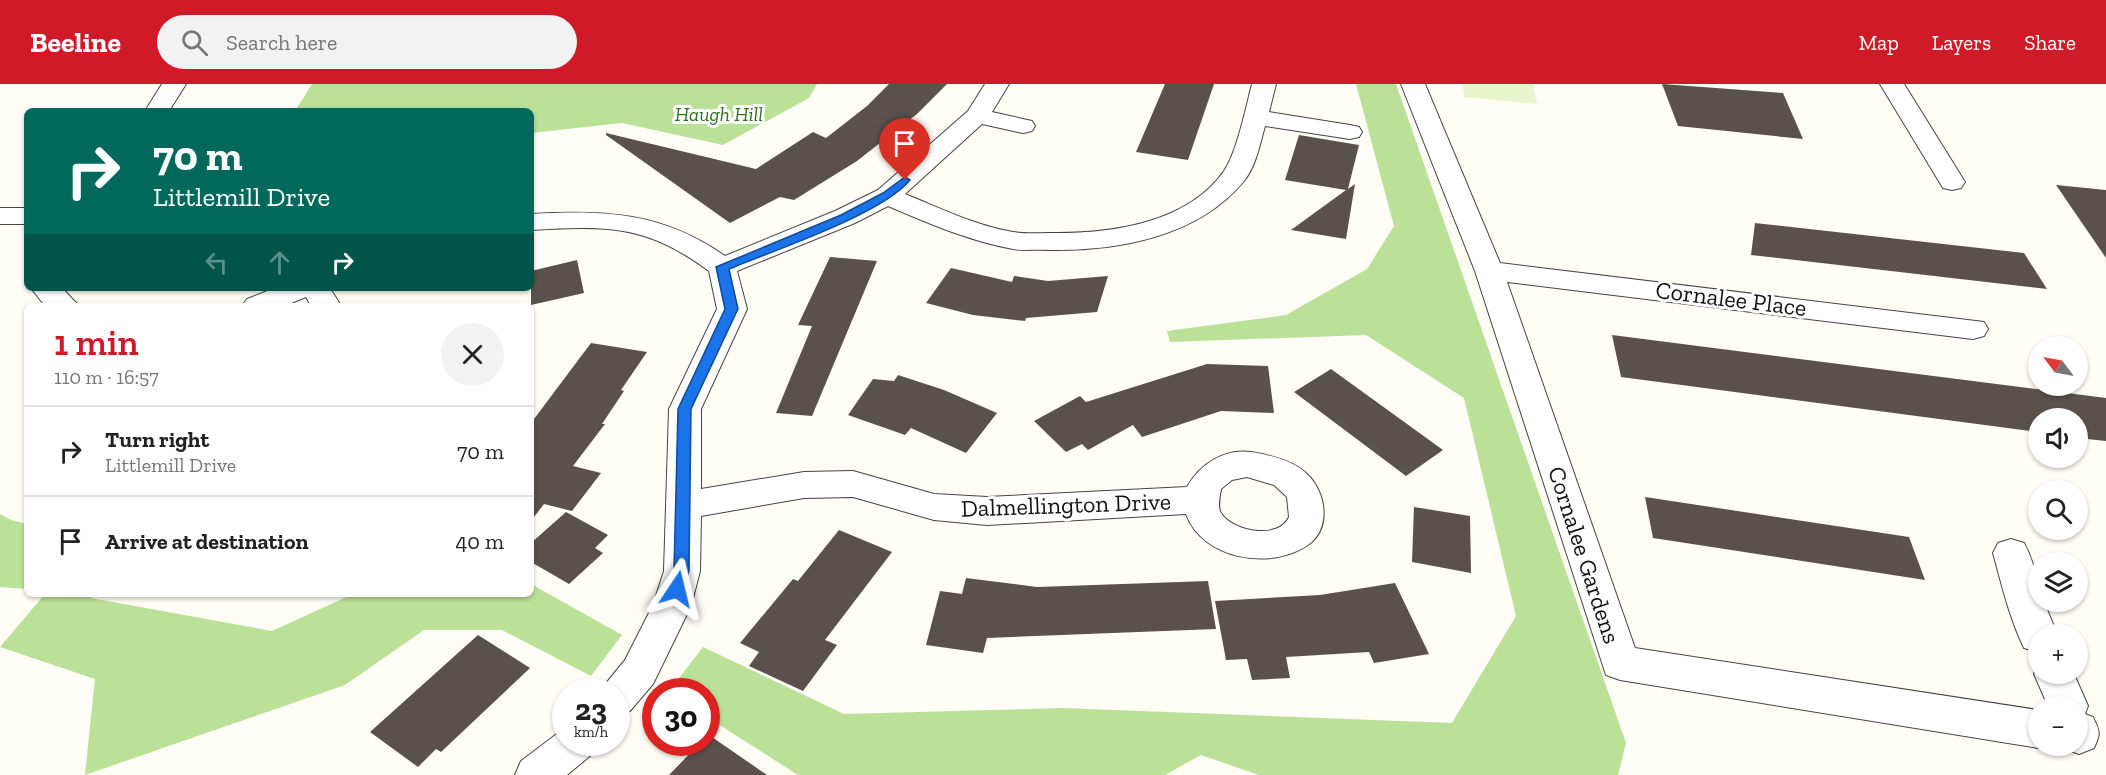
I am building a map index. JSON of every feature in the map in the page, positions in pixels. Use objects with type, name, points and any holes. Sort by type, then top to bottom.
[{"type":"street","points":[[159,108],[174,84]]},
{"type":"street","points":[[722,267],[844,217],[887,196],[977,116],[998,84]]},
{"type":"street","points":[[887,196],[967,229],[1010,240],[1071,242],[1149,230],[1180,218],[1211,199],[1236,173],[1256,117],[1264,84]]},
{"type":"street","name":"Cornalee Gardens","points":[[1413,84],[1489,271],[1620,663],[2028,727]]},
{"type":"street","points":[[1892,84],[1952,182]]},
{"type":"street","points":[[977,116],[1023,126]]},
{"type":"street","points":[[1256,117],[1350,132]]},
{"type":"street","points":[[0,216],[24,216]]},
{"type":"street","points":[[534,222],[592,220],[632,223],[687,243],[722,267],[732,309],[685,409],[682,571],[672,606],[639,672],[630,682]]},
{"type":"street","name":"Cornalee Place","points":[[1489,271],[1973,328]]},
{"type":"street","points":[[48,291],[59,303]]},
{"type":"street","points":[[264,303],[294,291]]},
{"type":"street","name":"Dalmellington Drive","points":[[684,505],[804,485],[853,484],[934,507],[987,511],[1200,500]]},
{"type":"street","points":[[2012,553],[2033,624]]},
{"type":"street","points":[[536,775],[559,756]]},
{"type":"green space","name":"Haugh Hill","points":[[312,84],[817,84],[809,98],[723,145],[622,123],[534,133],[534,108],[297,108]]},
{"type":"green space","points":[[1356,84],[1396,84],[1626,743],[1618,775],[1259,775],[1201,755],[1165,775],[798,775],[720,725],[720,678],[679,678],[703,647],[844,714],[1063,708],[1452,723],[1516,616],[1464,398],[1366,335],[1170,342],[1167,331],[1286,315],[1367,269],[1394,226]]},
{"type":"green space","points":[[1463,84],[1533,84],[1537,104],[1464,97]]},
{"type":"green space","points":[[0,514],[24,523],[24,589],[0,587]]},
{"type":"green space","points":[[534,586],[622,635],[591,676],[502,630],[424,630],[345,685],[85,775],[95,679],[0,647],[42,597],[92,597],[272,631],[346,597],[534,597]]},
{"type":"building","points":[[889,84],[947,84],[917,114],[857,161],[794,200],[780,197],[730,223],[606,135],[606,133],[756,169],[813,132],[826,138],[867,106]]},
{"type":"building","points":[[1165,84],[1214,84],[1188,160],[1136,152]]},
{"type":"building","points":[[1662,84],[1783,93],[1803,139],[1678,126]]},
{"type":"building","points":[[1299,135],[1359,145],[1348,189],[1355,184],[1346,239],[1291,230],[1346,190],[1285,180]]},
{"type":"building","points":[[2056,185],[2106,190],[2106,258]]},
{"type":"building","points":[[1755,223],[2024,253],[2047,289],[1751,255]]},
{"type":"building","points":[[830,257],[877,261],[812,416],[776,413],[812,326],[798,325]]},
{"type":"building","points":[[577,260],[584,293],[534,304],[531,303],[531,291],[534,291],[534,270]]},
{"type":"building","points":[[951,268],[1012,282],[1014,276],[1048,281],[1108,276],[1097,312],[1026,318],[1025,321],[973,315],[926,303]]},
{"type":"building","points":[[1612,335],[2028,388],[2028,396],[2088,396],[2106,398],[2106,441],[2088,439],[2088,408],[2028,408],[2028,431],[1621,377]]},
{"type":"building","points":[[591,343],[647,352],[621,390],[624,391],[602,424],[605,424],[573,466],[601,473],[572,511],[544,504],[534,517],[534,419]]},
{"type":"building","points":[[1207,364],[1268,366],[1274,413],[1221,411],[1142,437],[1133,425],[1088,450],[1082,444],[1066,452],[1034,421],[1080,396],[1086,402]]},
{"type":"building","points":[[1331,369],[1443,450],[1406,476],[1294,392]]},
{"type":"building","points":[[898,375],[944,390],[997,413],[966,453],[911,428],[905,435],[848,415],[873,379],[894,381]]},
{"type":"building","points":[[1645,497],[1909,537],[1925,580],[1653,538]]},
{"type":"building","points":[[1414,507],[1470,516],[1471,573],[1412,562]]},
{"type":"building","points":[[566,512],[608,535],[595,548],[603,553],[569,584],[534,564],[534,540]]},
{"type":"building","points":[[839,530],[892,552],[825,640],[837,645],[803,691],[749,666],[759,652],[740,643],[793,579],[798,581]]},
{"type":"building","points":[[966,578],[1037,587],[1208,581],[1216,629],[987,638],[983,653],[926,645],[940,591],[962,594]]},
{"type":"building","points":[[1395,583],[1429,654],[1374,663],[1369,652],[1286,657],[1290,678],[1252,680],[1247,659],[1226,660],[1215,601],[1320,595]]},
{"type":"building","points":[[478,635],[530,668],[441,752],[436,749],[418,767],[370,732]]},
{"type":"building","points":[[720,743],[767,775],[669,775],[687,756],[720,756]]},
{"type":"route","points":[[677,589],[682,571],[685,409],[732,309],[722,267],[844,217],[887,196],[905,180]]}]
